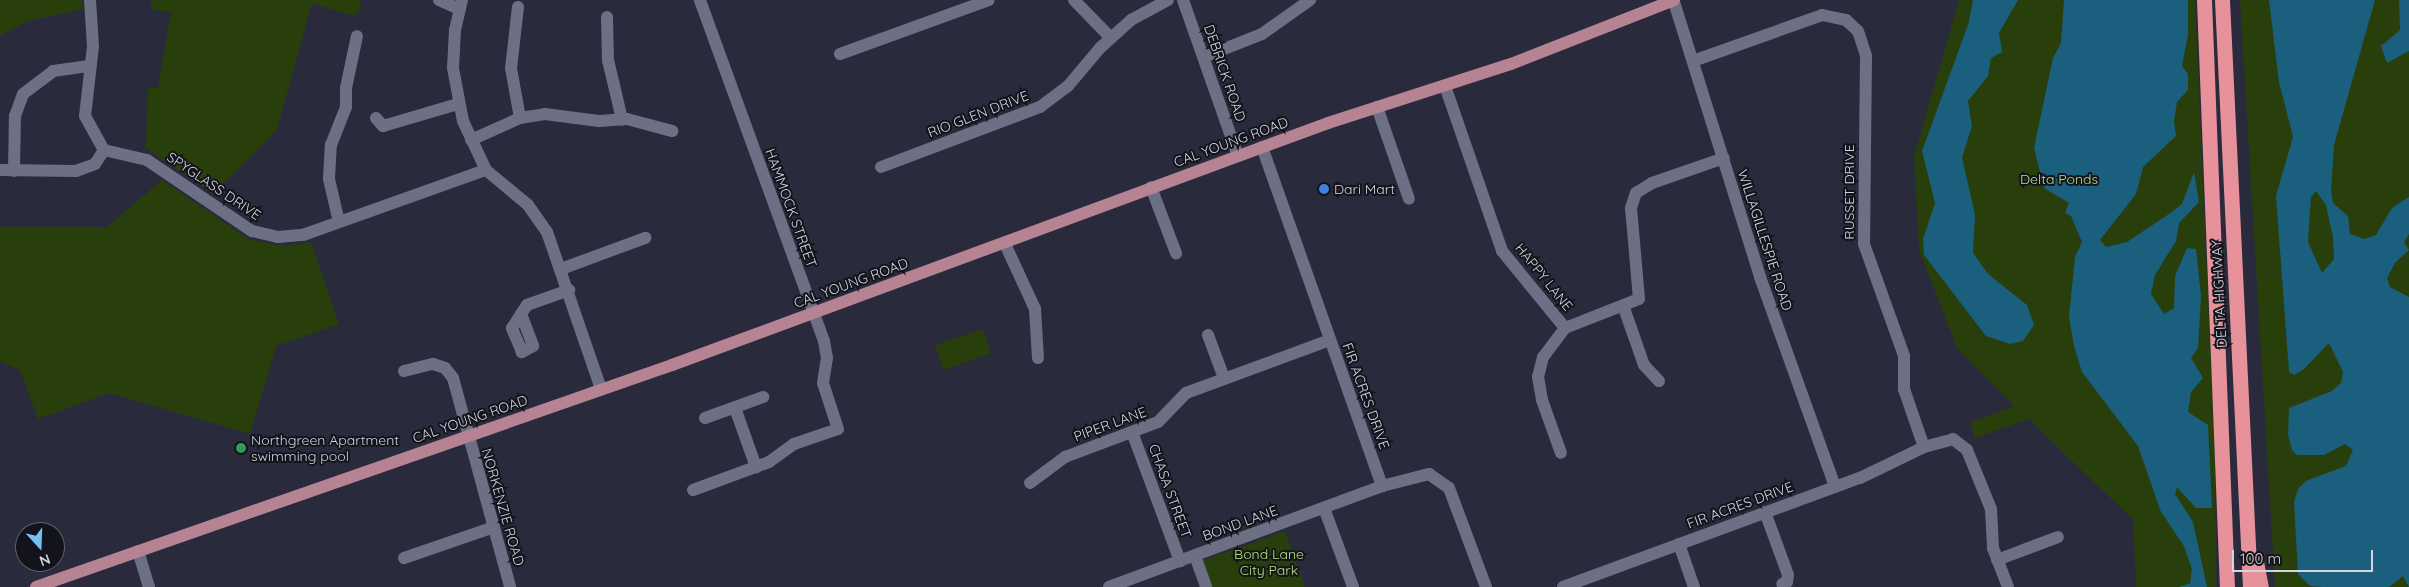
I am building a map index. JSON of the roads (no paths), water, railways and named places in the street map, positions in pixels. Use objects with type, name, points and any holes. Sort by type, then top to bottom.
[{"type":"highway","name":"DELTA HIGHWAY","points":[[2204,0],[2227,587]]},
{"type":"highway","name":"DELTA HIGHWAY","points":[[2222,0],[2250,587]]},
{"type":"highway","points":[[2246,510],[2261,587]]},
{"type":"main road","name":"CAL YOUNG ROAD","points":[[36,587],[814,313],[1005,244],[1151,187],[1377,107],[1445,86],[1674,1]]},
{"type":"street","points":[[0,170],[76,172],[95,164],[104,150],[85,116],[93,32],[90,0]]},
{"type":"street","points":[[439,0],[461,4],[453,55],[458,104],[471,140],[486,170],[535,212],[569,290],[601,389]]},
{"type":"street","points":[[840,54],[989,0]]},
{"type":"street","points":[[1074,0],[1110,37]]},
{"type":"street","name":"RIO GLEN DRIVE","points":[[881,167],[1040,107],[1068,86],[1110,37],[1136,16],[1168,0]]},
{"type":"street","name":"DEBRICK ROAD","points":[[1183,0],[1238,156]]},
{"type":"street","points":[[1204,57],[1262,34],[1310,0]]},
{"type":"street","name":"HAMMOCK STREET","points":[[701,1],[814,313],[827,354],[824,387],[838,429],[794,444],[756,467]]},
{"type":"street","name":"WILLAGILLESPIE ROAD","points":[[1674,1],[1724,158],[1834,487]]},
{"type":"street","points":[[518,7],[511,68],[520,118]]},
{"type":"street","name":"RUSSET DRIVE","points":[[1693,61],[1822,15],[1846,20],[1861,36],[1866,56],[1862,236],[1904,356],[1904,389],[1924,447]]},
{"type":"street","points":[[607,17],[608,60],[622,119]]},
{"type":"street","points":[[339,222],[330,184],[331,145],[346,107],[346,88],[357,36]]},
{"type":"street","points":[[14,170],[15,116],[23,94],[54,71],[90,66]]},
{"type":"street","name":"HAPPY LANE","points":[[1445,86],[1502,251],[1565,328],[1544,357],[1538,377],[1542,400],[1560,453]]},
{"type":"street","points":[[376,118],[383,126],[458,104]]},
{"type":"street","points":[[1377,107],[1409,199]]},
{"type":"street","points":[[471,140],[520,118],[545,114],[599,121],[622,119],[672,131]]},
{"type":"street","name":"FIR ACRES DRIVE","points":[[1262,147],[1382,486]]},
{"type":"street","name":"SPYGLASS DRIVE","points":[[104,150],[147,160],[239,224],[260,234],[295,236],[486,170]]},
{"type":"street","points":[[1565,328],[1624,308],[1641,296],[1631,213],[1633,197],[1652,183],[1724,158]]},
{"type":"street","points":[[1151,187],[1176,253]]},
{"type":"street","points":[[561,269],[646,238]]},
{"type":"street","points":[[1005,244],[1035,309],[1038,358]]},
{"type":"street","points":[[522,314],[527,305],[569,290]]},
{"type":"street","points":[[1624,308],[1644,365],[1659,381]]},
{"type":"street","points":[[1208,335],[1224,378]]},
{"type":"street","name":"PIPER LANE","points":[[1030,483],[1065,457],[1162,420],[1186,393],[1330,340]]},
{"type":"street","points":[[404,371],[429,364],[448,371],[456,386],[467,436]]},
{"type":"street","points":[[705,418],[763,397]]},
{"type":"street","points":[[692,490],[756,467],[735,408]]},
{"type":"street","name":"CHASA STREET","points":[[1132,432],[1180,561]]},
{"type":"street","name":"NORKENZIE ROAD","points":[[467,436],[510,587]]},
{"type":"street","points":[[1924,447],[1953,439],[1967,450],[1991,509],[1992,543],[2008,587]]},
{"type":"street","name":"FIR ACRES DRIVE","points":[[1563,587],[1834,487],[1924,447]]},
{"type":"street","points":[[1382,486],[1420,474],[1444,481],[1486,587]]},
{"type":"street","name":"BOND LANE","points":[[1109,587],[1382,486]]},
{"type":"street","points":[[1324,508],[1353,587]]},
{"type":"street","points":[[1765,512],[1788,575],[1788,582],[1782,584]]},
{"type":"street","points":[[404,558],[494,527]]},
{"type":"street","points":[[1997,560],[2058,537]]},
{"type":"street","points":[[1679,544],[1694,587]]},
{"type":"street","points":[[138,551],[149,587]]},
{"type":"street","name":"CHASA STREET","points":[[1195,556],[1206,587]]},
{"type":"water","points":[[1973,0],[2018,0],[1999,33],[2002,52],[1991,58],[1988,76],[1968,101],[1972,126],[1962,157],[1975,215],[1973,253],[1988,274],[2027,305],[2034,325],[2023,341],[2010,344],[1986,336],[1924,255],[1923,239],[1935,203],[1922,151],[1969,22]]},
{"type":"water","points":[[2064,0],[2188,0],[2188,35],[2182,66],[2188,74],[2188,90],[2177,102],[2174,121],[2176,136],[2143,167],[2136,194],[2100,240],[2106,247],[2127,242],[2169,214],[2182,204],[2194,172],[2199,202],[2179,223],[2176,241],[2155,275],[2151,294],[2164,314],[2174,308],[2175,276],[2187,248],[2196,249],[2201,296],[2198,348],[2191,358],[2203,378],[2191,392],[2188,412],[2208,425],[2212,508],[2196,508],[2177,487],[2175,494],[2193,522],[2207,587],[2179,587],[2190,583],[2192,569],[2184,546],[2161,512],[2138,446],[2082,372],[2074,346],[2069,317],[2075,257],[2082,242],[2071,216],[2065,213],[2069,203],[2044,188],[2034,148],[2053,58],[2061,43]]},
{"type":"water","points":[[2269,0],[2375,0],[2334,145],[2331,191],[2333,203],[2348,216],[2350,234],[2364,239],[2376,235],[2392,208],[2409,197],[2409,234],[2404,242],[2409,250],[2395,263],[2387,278],[2390,287],[2409,297],[2409,587],[2403,576],[2389,587],[2310,586],[2298,574],[2294,502],[2298,489],[2306,481],[2346,466],[2353,450],[2345,444],[2324,455],[2297,455],[2292,450],[2288,435],[2289,408],[2332,391],[2341,383],[2343,372],[2329,343],[2303,370],[2294,375],[2289,372],[2276,196],[2293,137],[2279,82]],"holes":[[[2316,191],[2326,205],[2333,237],[2334,259],[2322,273],[2308,242],[2311,197]]]},
{"type":"water","points":[[2399,0],[2409,0],[2409,51],[2387,63],[2381,46],[2400,30]]},
{"type":"place","name":"Dari Mart","points":[[1324,189]]},
{"type":"place","name":"Northgreen Apartment swimming pool","points":[[241,448]]},
{"type":"park label","name":"Delta Ponds","points":[[2059,179]]},
{"type":"park label","name":"Bond Lane City Park","points":[[1269,562]]}]
